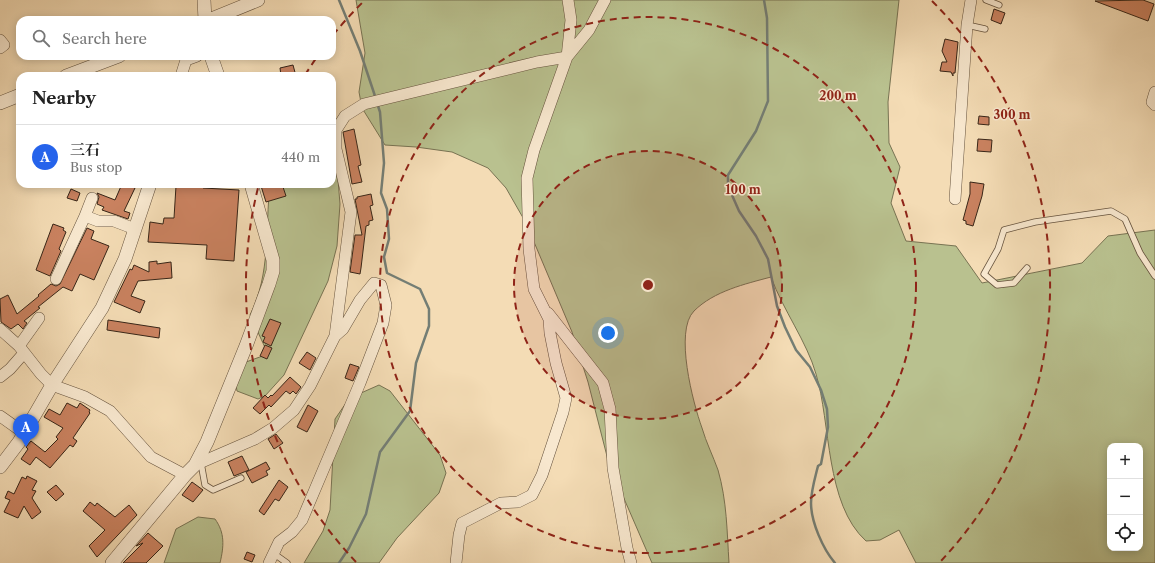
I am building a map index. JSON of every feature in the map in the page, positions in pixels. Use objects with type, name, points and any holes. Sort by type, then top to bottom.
[{"type":"street","points":[[204,0],[205,16]]},
{"type":"street","points":[[220,16],[258,0]]},
{"type":"street","points":[[456,563],[462,523],[500,503],[518,502],[532,495],[542,475],[563,412],[566,398],[556,363],[550,333],[549,319],[534,289],[530,256],[527,178],[534,150],[567,57],[571,20],[568,0]]},
{"type":"street","points":[[112,563],[185,474],[198,464],[255,439],[273,428],[294,410],[310,386],[335,336],[351,212],[336,149],[336,130],[345,116],[364,104],[537,62],[567,57],[589,30],[605,0]]},
{"type":"street","points":[[955,199],[967,25],[971,0]]},
{"type":"street","points":[[0,40],[4,45],[0,48]]},
{"type":"street","points":[[77,72],[108,60]]},
{"type":"street","points":[[182,72],[186,60]]},
{"type":"street","points":[[212,60],[217,72]]},
{"type":"street","points":[[1155,92],[1152,102],[1155,105]]},
{"type":"street","points":[[0,103],[16,97]]},
{"type":"street","points":[[0,467],[24,433],[52,384],[102,308],[125,259],[149,188]]},
{"type":"street","points":[[198,464],[246,346],[273,271],[273,260],[252,188]]},
{"type":"street","points":[[56,279],[92,198]]},
{"type":"street","points":[[85,216],[98,221],[114,221],[135,229]]},
{"type":"street","points":[[271,558],[279,542],[292,532],[302,520],[360,383],[383,324],[386,305],[381,285],[374,283],[360,300],[343,329],[335,336]]},
{"type":"street","points":[[543,307],[602,383],[610,409],[613,468],[631,563]]},
{"type":"street","points":[[0,377],[10,369],[39,318]]},
{"type":"street","points":[[0,330],[21,349],[41,374],[52,384],[85,397],[110,411],[151,457],[185,474]]},
{"type":"street","points":[[0,416],[24,433]]},
{"type":"lane","points":[[986,0],[999,5]]},
{"type":"lane","points":[[967,25],[985,29]]},
{"type":"lane","points":[[1027,268],[1014,283],[997,285],[984,274],[998,249],[1004,230],[1035,222],[1111,211],[1125,219],[1140,253],[1155,276]]},
{"type":"lane","points":[[198,464],[205,485],[213,490],[241,478]]},
{"type":"lane","points":[[271,558],[287,563]]},
{"type":"green space","points":[[356,0],[899,0],[888,102],[889,143],[900,167],[891,203],[906,241],[956,246],[982,283],[1082,263],[1108,236],[1155,230],[1155,563],[916,563],[899,530],[880,540],[866,541],[853,525],[843,506],[836,485],[821,394],[812,362],[771,277],[730,289],[702,304],[694,311],[688,321],[686,334],[685,350],[687,368],[694,402],[721,482],[726,516],[729,563],[652,563],[609,464],[588,382],[572,332],[526,223],[506,188],[488,168],[452,152],[416,147],[385,145],[362,108],[359,92],[365,53]]},
{"type":"green space","points":[[336,173],[340,204],[337,246],[328,281],[284,375],[265,396],[258,399],[237,391],[235,380],[246,362],[268,354],[250,315],[257,299],[264,267],[270,188],[336,188]]},
{"type":"green space","points":[[379,385],[390,391],[440,455],[446,473],[439,493],[397,538],[379,563],[304,563],[323,531],[330,510],[335,419],[346,403],[361,393]]},
{"type":"green space","points":[[198,517],[215,519],[221,529],[223,540],[220,563],[164,563],[176,529]]},
{"type":"building","points":[[1143,0],[1154,4],[1148,21],[1095,1]]},
{"type":"building","points":[[994,9],[1005,13],[1001,24],[991,20]]},
{"type":"building","points":[[945,39],[958,42],[955,73],[953,73],[953,76],[951,72],[940,71],[942,62],[947,62],[942,51]]},
{"type":"building","points":[[293,65],[295,72],[280,72],[280,68]]},
{"type":"building","points":[[979,116],[989,117],[989,125],[978,124]]},
{"type":"building","points":[[354,129],[361,165],[358,166],[362,182],[352,184],[343,132]]},
{"type":"building","points":[[978,139],[992,140],[991,152],[977,151]]},
{"type":"building","points":[[970,182],[984,184],[973,226],[966,224],[966,221],[963,220],[970,194]]},
{"type":"building","points":[[120,188],[135,188],[124,211],[130,213],[128,219],[102,210],[104,207],[97,204],[99,197],[97,193],[115,200]]},
{"type":"building","points":[[176,188],[239,190],[234,261],[206,259],[207,245],[148,242],[150,222],[163,224],[164,218],[174,218]]},
{"type":"building","points":[[262,188],[283,188],[286,196],[266,202]]},
{"type":"building","points":[[71,189],[80,193],[77,201],[67,198]]},
{"type":"building","points":[[371,194],[373,205],[370,206],[373,220],[369,221],[369,225],[366,226],[360,274],[350,272],[355,235],[362,235],[355,199],[357,199],[357,197]]},
{"type":"building","points":[[53,224],[64,228],[63,230],[66,232],[59,249],[61,251],[50,276],[36,270]]},
{"type":"building","points":[[87,228],[94,231],[91,239],[109,246],[94,280],[80,274],[72,291],[63,287],[38,307],[40,308],[24,321],[27,323],[23,329],[18,324],[11,329],[1,322],[0,299],[8,295],[17,314],[51,284],[56,286],[60,284]]},
{"type":"building","points":[[157,261],[157,264],[171,262],[172,278],[138,281],[131,296],[145,301],[140,313],[114,302],[130,269],[132,270],[134,265],[149,272],[149,262]]},
{"type":"building","points":[[270,319],[281,323],[271,346],[263,342],[265,337],[262,336]]},
{"type":"building","points":[[108,320],[160,328],[159,338],[107,330]]},
{"type":"building","points":[[265,345],[272,348],[267,359],[260,356]]},
{"type":"building","points":[[307,352],[316,358],[310,370],[299,363]]},
{"type":"building","points":[[350,364],[359,367],[353,381],[345,378]]},
{"type":"building","points":[[290,377],[301,387],[296,394],[293,391],[290,394],[286,391],[271,407],[269,405],[260,414],[253,408],[265,395],[268,398],[271,395],[272,396]]},
{"type":"building","points":[[67,403],[77,408],[80,403],[90,410],[90,413],[73,438],[77,441],[73,447],[70,445],[50,468],[36,457],[30,465],[21,459],[28,449],[26,447],[31,441],[45,452],[58,439],[56,437],[63,428],[44,417],[49,409],[60,415]]},
{"type":"building","points":[[308,405],[318,411],[307,432],[297,427]]},
{"type":"building","points":[[276,434],[283,443],[274,449],[268,439]]},
{"type":"building","points":[[242,456],[249,470],[234,476],[228,462]]},
{"type":"building","points":[[266,462],[270,469],[266,471],[268,475],[252,483],[246,472]]},
{"type":"building","points":[[27,476],[37,481],[32,490],[36,491],[32,498],[41,512],[32,519],[24,506],[18,518],[4,512],[10,500],[5,498],[8,491],[14,494],[22,477],[26,479]]},
{"type":"building","points":[[279,480],[288,487],[279,501],[275,499],[264,515],[259,511]]},
{"type":"building","points":[[192,482],[203,490],[193,502],[182,495]]},
{"type":"building","points":[[56,485],[64,494],[56,501],[47,492]]},
{"type":"building","points":[[90,502],[95,506],[97,503],[115,517],[129,505],[137,515],[97,557],[89,546],[105,530],[83,511]]},
{"type":"building","points":[[148,533],[163,546],[146,563],[123,563],[143,543],[136,546]]},
{"type":"building","points":[[247,552],[255,555],[252,562],[244,559]]},
{"type":"waterway","points":[[339,0],[360,51],[376,99]]},
{"type":"waterway","points":[[764,0],[767,18],[768,101],[756,131],[728,175],[728,186],[739,211],[756,236],[768,259],[777,306],[785,327],[796,350],[810,367],[821,390],[827,409],[828,427],[821,464],[818,466],[813,484],[811,503],[813,518],[818,535],[835,563]]},
{"type":"waterway","points":[[339,563],[349,548],[366,514],[380,452],[410,411],[416,363],[429,326],[429,309],[420,289],[387,273],[384,257],[389,239],[387,209],[381,193],[384,163],[380,112],[377,103]]},
{"type":"place","name":"三石","points":[[26,447]]}]
